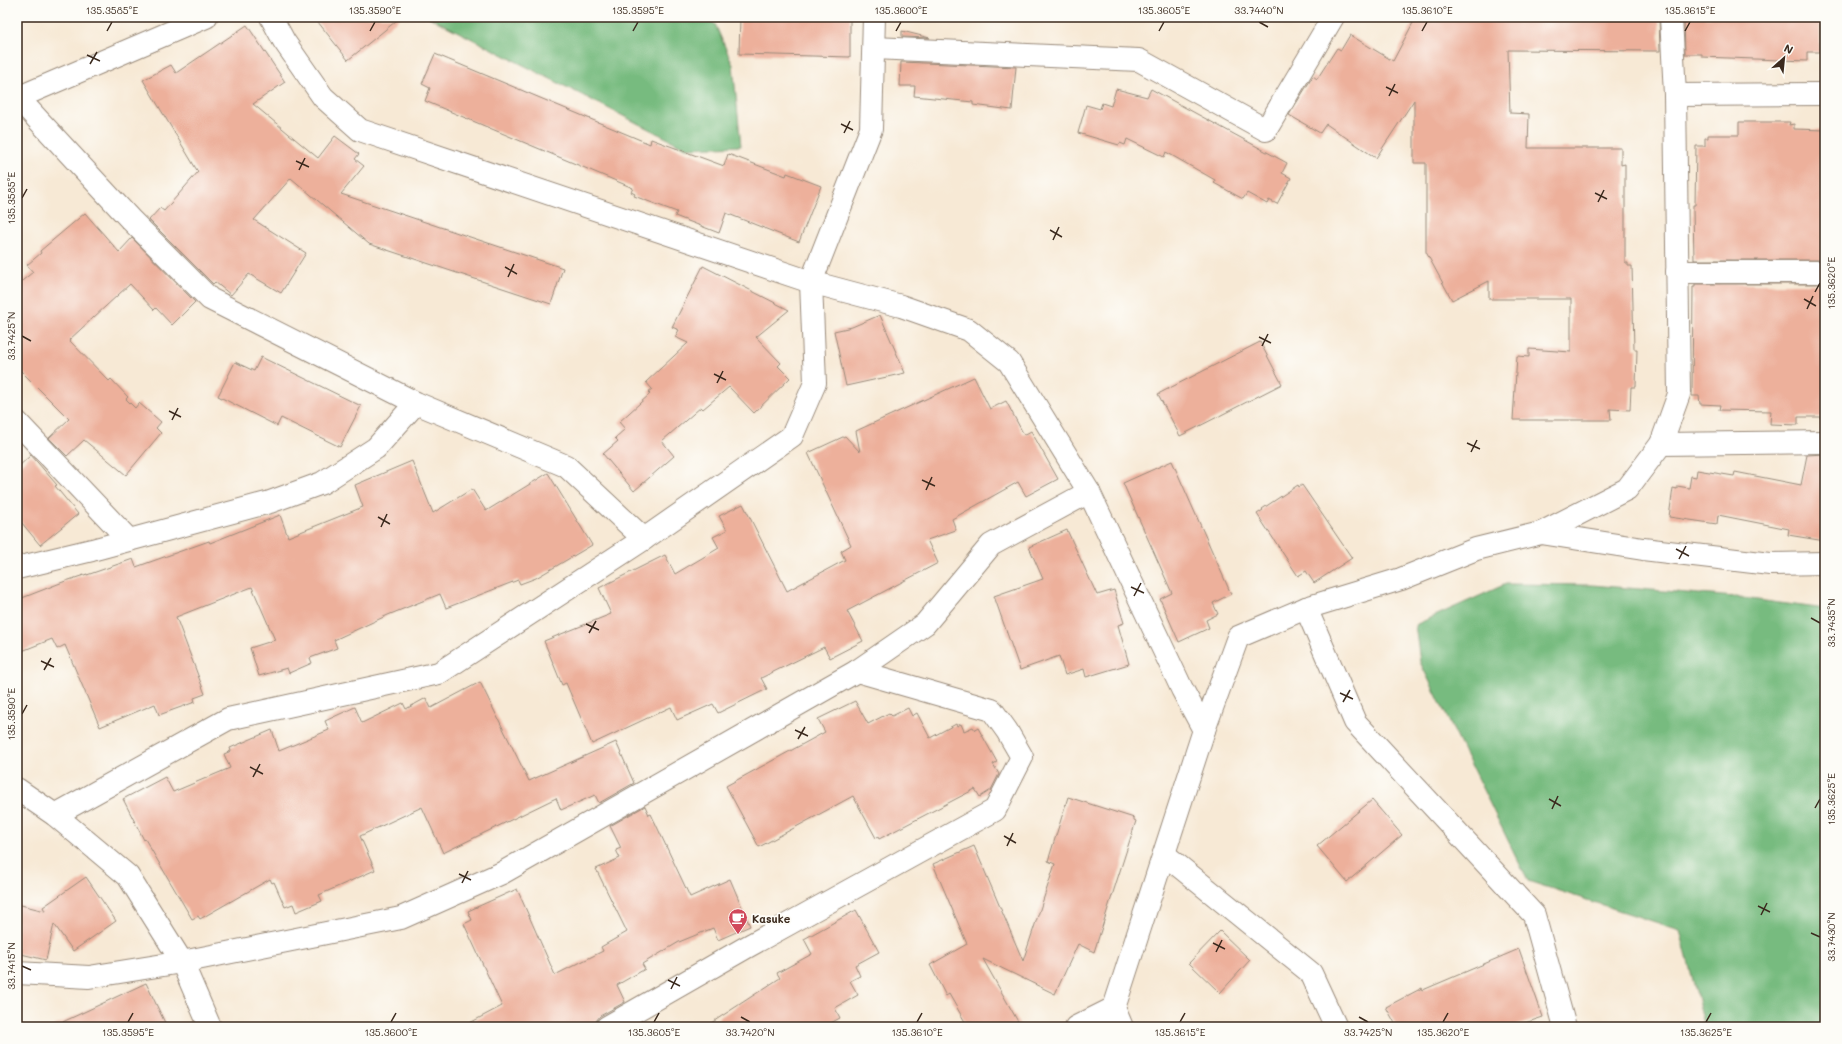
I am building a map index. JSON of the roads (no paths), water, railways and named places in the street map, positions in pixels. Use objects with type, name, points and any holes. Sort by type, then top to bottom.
[{"type":"street","points":[[206,17],[17,98],[130,219],[210,299],[416,403],[566,466],[644,539]]},
{"type":"street","points":[[271,17],[284,41],[323,97],[360,130],[811,282],[901,306],[968,330],[1009,362],[1089,492],[1182,688],[1204,730]]},
{"type":"street","points":[[55,815],[228,719],[439,673],[644,539],[792,436],[816,383],[811,282],[870,129],[874,17]]},
{"type":"street","points":[[874,48],[1139,60],[1266,130],[1333,17]]},
{"type":"street","points":[[1076,1027],[1118,1018],[1164,854],[1204,730],[1238,637],[1306,608],[1401,579],[1476,550],[1541,533],[1627,488],[1661,444],[1679,394],[1675,95],[1671,17]]},
{"type":"street","points":[[1675,95],[1825,94]]},
{"type":"street","points":[[1677,272],[1825,272]]},
{"type":"street","points":[[17,568],[270,502],[322,483],[376,448],[416,403]]},
{"type":"street","points":[[17,422],[128,540]]},
{"type":"street","points":[[1661,444],[1825,442]]},
{"type":"street","points":[[17,973],[89,977],[182,962],[401,918],[502,873],[857,671],[925,624],[991,545],[1089,492]]},
{"type":"street","points":[[1541,533],[1643,550],[1770,564],[1825,563]]},
{"type":"street","points":[[1306,608],[1355,722],[1534,915],[1565,1027]]},
{"type":"street","points":[[607,1027],[744,948],[995,810],[1022,757],[1007,731],[992,710],[857,671]]},
{"type":"street","points":[[17,789],[55,815],[128,876],[182,962],[210,1027]]},
{"type":"street","points":[[1164,854],[1312,973],[1336,1027]]},
{"type":"place","name":"Kasuke","points":[[738,935]]}]
